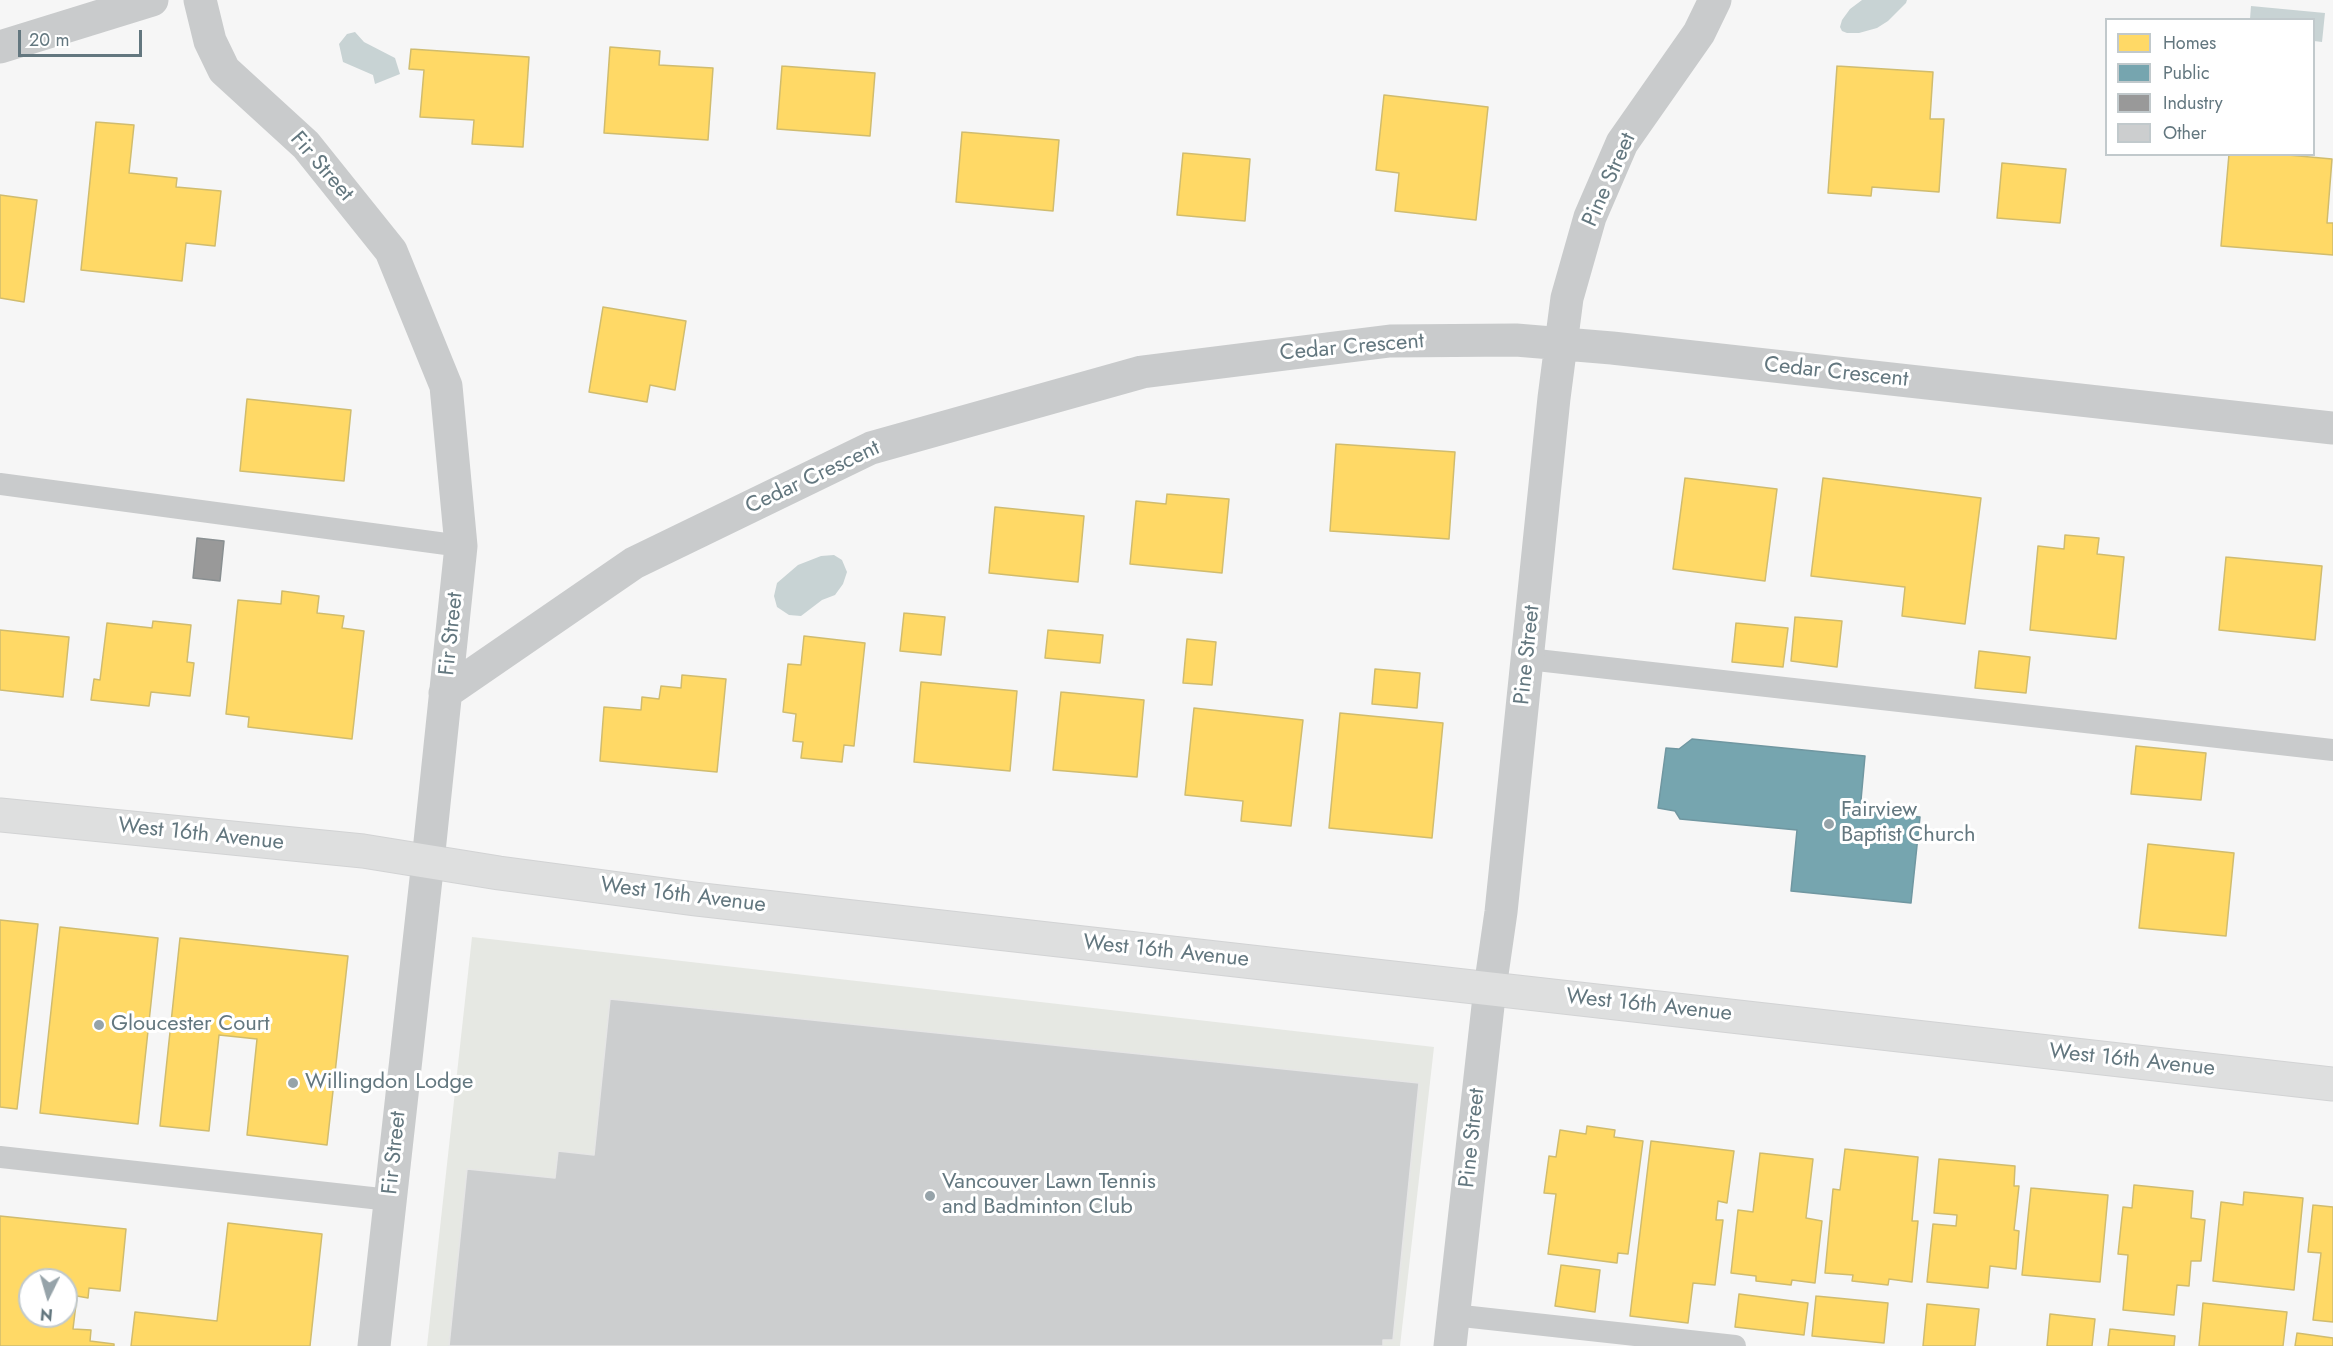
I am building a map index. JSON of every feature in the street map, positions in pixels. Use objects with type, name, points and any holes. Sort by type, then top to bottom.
[{"type":"main road","name":"West 16th Avenue","points":[[0,814],[363,851],[695,899],[2333,1084]]},
{"type":"street","points":[[0,47],[152,0]]},
{"type":"street","name":"Fir Street","points":[[200,0],[210,40],[224,70],[306,145],[391,251],[446,386],[461,546],[374,1346]]},
{"type":"street","name":"Pine Street","points":[[1452,1331],[1490,988],[1502,912],[1554,398],[1567,298],[1590,217],[1622,143],[1699,33],[1714,0]]},
{"type":"street","name":"Cedar Crescent","points":[[445,693],[634,563],[871,448],[1142,372],[1390,341],[1516,340],[2333,428]]},
{"type":"lane","points":[[0,484],[461,546]]},
{"type":"lane","points":[[1528,659],[2333,750]]},
{"type":"lane","points":[[0,1157],[390,1200]]},
{"type":"lane","points":[[1452,1331],[1736,1346]]},
{"type":"shaded area","points":[[1862,0],[1907,0],[1888,21],[1877,28],[1859,33],[1842,31],[1840,27],[1842,20],[1850,9]]},
{"type":"shaded area","points":[[2251,6],[2325,13],[2322,42],[2315,41],[2315,18],[2250,18]]},
{"type":"shaded area","points":[[355,32],[364,42],[395,58],[400,74],[375,84],[373,75],[343,62],[339,44],[347,34]]},
{"type":"shaded area","points":[[834,555],[842,560],[847,572],[843,584],[835,595],[822,600],[801,616],[789,615],[777,607],[774,596],[777,583],[798,565],[821,556]]},
{"type":"shaded area","name":"Vancouver Lawn Tennis and Badminton Club","points":[[472,937],[1434,1047],[1400,1346],[427,1346]]},
{"type":"building: Homes","points":[[610,47],[660,51],[659,65],[713,68],[708,140],[604,133]]},
{"type":"building: Homes","points":[[411,49],[529,57],[523,147],[472,144],[474,120],[420,117],[424,70],[409,69]]},
{"type":"building: Homes","points":[[782,66],[875,73],[870,136],[777,129]]},
{"type":"building: Homes","points":[[1837,66],[1933,72],[1930,119],[1944,119],[1939,192],[1872,187],[1871,196],[1828,193]]},
{"type":"building: Homes","points":[[1384,95],[1488,107],[1476,220],[1395,211],[1399,173],[1376,170]]},
{"type":"building: Homes","points":[[96,122],[134,125],[129,173],[177,178],[176,187],[221,191],[215,246],[186,243],[182,281],[81,270]]},
{"type":"building: Homes","points":[[962,132],[1059,140],[1053,211],[956,202]]},
{"type":"building: Homes","points":[[1183,153],[1250,159],[1245,221],[1177,215]]},
{"type":"building: Homes","points":[[2229,156],[2299,156],[2332,159],[2327,223],[2333,223],[2333,255],[2221,246]]},
{"type":"building: Homes","points":[[2002,163],[2066,169],[2060,223],[1997,218]]},
{"type":"building: Homes","points":[[0,195],[37,200],[24,302],[0,298]]},
{"type":"building: Homes","points":[[603,307],[686,321],[675,390],[650,385],[647,402],[589,392]]},
{"type":"building: Homes","points":[[247,399],[351,410],[344,481],[240,471]]},
{"type":"building: Homes","points":[[1336,444],[1455,452],[1449,539],[1330,531]]},
{"type":"building: Homes","points":[[1685,478],[1777,489],[1765,581],[1673,569]]},
{"type":"building: Homes","points":[[1823,478],[1981,498],[1965,624],[1902,616],[1905,587],[1811,576]]},
{"type":"building: Homes","points":[[1167,494],[1229,499],[1222,573],[1130,564],[1136,501],[1166,504]]},
{"type":"building: Homes","points":[[995,507],[1084,516],[1078,582],[989,573]]},
{"type":"building: Homes","points":[[2065,535],[2099,538],[2097,554],[2124,557],[2116,639],[2030,630],[2038,546],[2064,549]]},
{"type":"building: Homes","points":[[2226,557],[2322,566],[2315,640],[2219,630]]},
{"type":"building: Homes","points":[[282,591],[319,596],[317,613],[344,616],[342,628],[364,631],[352,739],[248,727],[249,717],[226,714],[238,600],[281,604]]},
{"type":"building: Homes","points":[[904,613],[945,617],[941,655],[900,651]]},
{"type":"building: Homes","points":[[1795,617],[1842,621],[1837,667],[1791,661]]},
{"type":"building: Homes","points":[[153,621],[191,625],[187,662],[194,663],[190,696],[151,692],[149,706],[91,700],[94,679],[100,680],[107,623],[152,628]]},
{"type":"building: Homes","points":[[1736,623],[1788,628],[1783,667],[1732,662]]},
{"type":"building: Homes","points":[[0,630],[69,637],[63,697],[0,690]]},
{"type":"building: Homes","points":[[1048,630],[1103,635],[1100,663],[1045,658]]},
{"type":"building: Homes","points":[[804,636],[865,643],[854,746],[844,745],[842,762],[801,758],[803,742],[793,741],[796,714],[783,712],[788,664],[801,665]]},
{"type":"building: Homes","points":[[1187,639],[1216,642],[1212,685],[1183,683]]},
{"type":"building: Homes","points":[[1979,651],[2030,657],[2026,693],[1975,688]]},
{"type":"building: Homes","points":[[1375,669],[1420,673],[1417,708],[1372,704]]},
{"type":"building: Homes","points":[[682,675],[726,679],[717,772],[600,761],[604,707],[641,710],[642,697],[659,699],[661,686],[681,688]]},
{"type":"building: Homes","points":[[921,682],[1017,691],[1010,771],[914,762]]},
{"type":"building: Homes","points":[[1061,692],[1144,700],[1137,777],[1053,770]]},
{"type":"building: Homes","points":[[1194,708],[1303,720],[1291,826],[1241,821],[1243,801],[1185,795]]},
{"type":"building: Homes","points":[[1340,713],[1443,723],[1432,838],[1329,828]]},
{"type":"building: Homes","points":[[2136,746],[2206,753],[2201,800],[2131,794]]},
{"type":"building: Homes","points":[[2148,844],[2234,853],[2226,936],[2139,928]]},
{"type":"building: Homes","points":[[0,920],[38,924],[17,1109],[0,1107]]},
{"type":"building: Homes","name":"Gloucester Court","points":[[60,927],[158,938],[138,1124],[40,1113]]},
{"type":"building: Homes","name":"Willingdon Lodge","points":[[180,938],[348,956],[327,1145],[247,1135],[257,1039],[219,1035],[209,1131],[160,1126]]},
{"type":"building: Homes","points":[[1587,1126],[1615,1130],[1614,1137],[1643,1141],[1628,1254],[1618,1253],[1617,1263],[1548,1254],[1556,1194],[1544,1193],[1549,1156],[1556,1157],[1560,1130],[1586,1134]]},
{"type":"building: Homes","points":[[1651,1141],[1734,1151],[1727,1203],[1718,1201],[1716,1220],[1723,1220],[1715,1285],[1693,1283],[1688,1323],[1630,1316]]},
{"type":"building: Homes","points":[[1845,1149],[1918,1157],[1912,1221],[1918,1221],[1912,1282],[1889,1279],[1888,1285],[1852,1281],[1853,1275],[1825,1273],[1833,1189],[1840,1190]]},
{"type":"building: Homes","points":[[1760,1153],[1813,1159],[1806,1218],[1822,1221],[1815,1283],[1792,1280],[1791,1285],[1756,1281],[1756,1276],[1731,1273],[1738,1210],[1753,1212]]},
{"type":"building: Homes","points":[[1939,1159],[2015,1166],[2014,1186],[2019,1186],[2014,1230],[2019,1231],[2016,1269],[1990,1266],[1988,1288],[1927,1282],[1933,1224],[1956,1226],[1957,1215],[1934,1213]]},
{"type":"building: Homes","points":[[2134,1185],[2193,1191],[2191,1218],[2205,1220],[2201,1261],[2191,1261],[2189,1286],[2177,1285],[2174,1315],[2123,1310],[2128,1255],[2118,1254],[2123,1207],[2132,1208]]},
{"type":"building: Homes","points":[[2031,1188],[2108,1195],[2100,1282],[2022,1275]]},
{"type":"building: Homes","points":[[2244,1192],[2303,1198],[2294,1290],[2213,1281],[2221,1202],[2243,1205]]},
{"type":"building: Homes","points":[[2313,1205],[2333,1207],[2333,1322],[2313,1320],[2321,1253],[2308,1252]]},
{"type":"building: Homes","points":[[0,1216],[126,1229],[120,1291],[89,1288],[88,1298],[78,1296],[78,1268],[18,1268],[18,1328],[91,1330],[90,1341],[114,1344],[114,1346],[0,1346]]},
{"type":"building: Homes","points":[[228,1223],[322,1234],[310,1346],[131,1346],[135,1312],[217,1321]]},
{"type":"building: Homes","points":[[1561,1265],[1600,1270],[1595,1312],[1555,1306]]},
{"type":"building: Homes","points":[[1739,1294],[1808,1303],[1804,1335],[1735,1327]]},
{"type":"building: Homes","points":[[1816,1296],[1888,1303],[1884,1343],[1812,1336]]},
{"type":"building: Homes","points":[[2203,1303],[2287,1312],[2283,1346],[2199,1346]]},
{"type":"building: Homes","points":[[1927,1304],[1979,1309],[1975,1346],[1923,1346]]},
{"type":"building: Homes","points":[[2050,1314],[2095,1319],[2092,1346],[2047,1346]]},
{"type":"building: Homes","points":[[2110,1329],[2175,1336],[2174,1346],[2108,1346]]},
{"type":"building: Homes","points":[[2297,1333],[2333,1338],[2333,1346],[2295,1346]]},
{"type":"building: Public","name":"Fairview Baptist Church","points":[[1692,739],[1865,756],[1860,811],[1920,817],[1911,903],[1791,891],[1797,830],[1680,819],[1675,811],[1658,808],[1666,748],[1679,749]]},
{"type":"building: Industry","points":[[197,538],[224,541],[220,581],[193,578]]},
{"type":"building: Other","name":"Vancouver Lawn Tennis and Badminton Club","points":[[610,999],[1419,1083],[1393,1340],[1383,1340],[1383,1346],[449,1346],[467,1169],[555,1178],[558,1151],[594,1155]]},
{"type":"place","name":"Fairview Baptist Church","points":[[1829,824]]},
{"type":"place","name":"Gloucester Court","points":[[99,1025]]},
{"type":"place","name":"Willingdon Lodge","points":[[293,1083]]},
{"type":"place","name":"Vancouver Lawn Tennis and Badminton Club","points":[[930,1196]]}]
